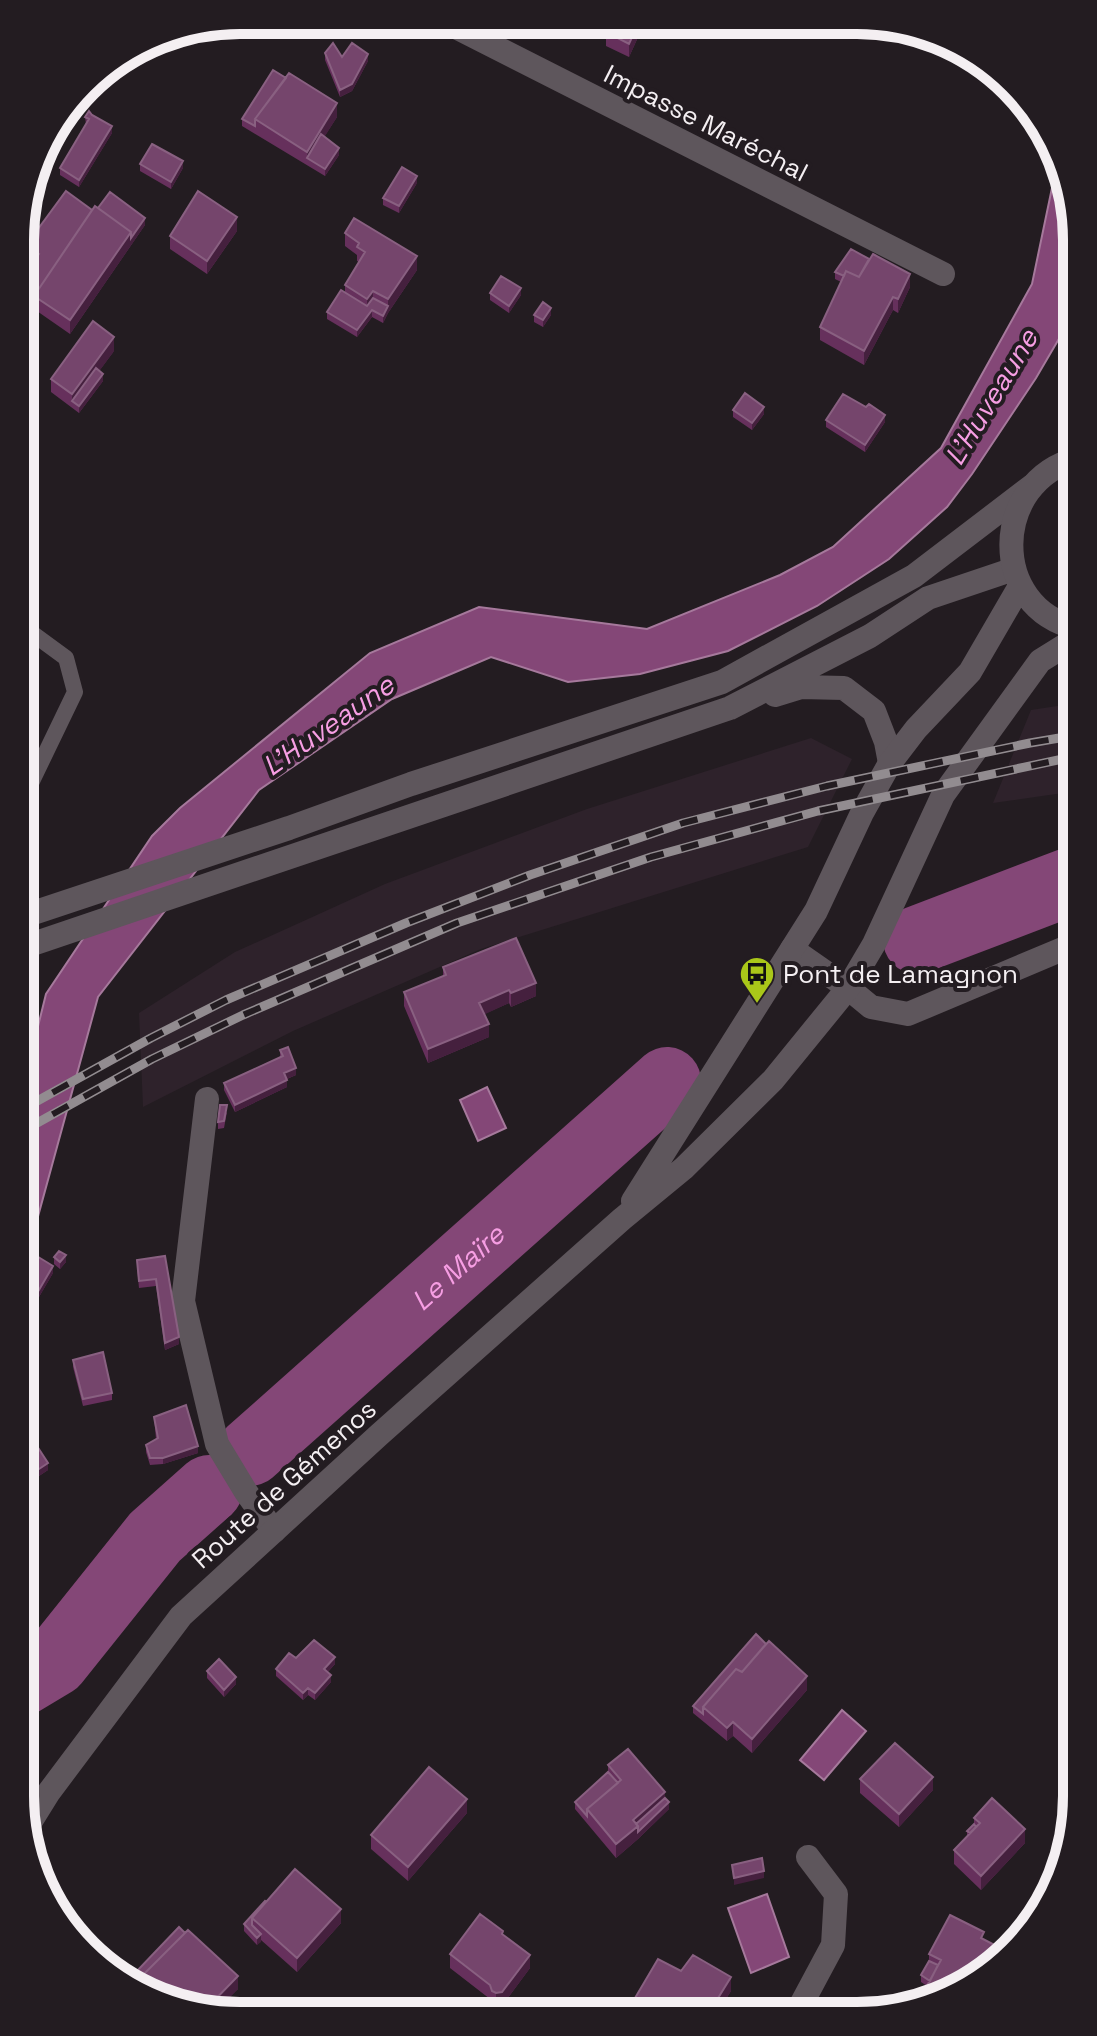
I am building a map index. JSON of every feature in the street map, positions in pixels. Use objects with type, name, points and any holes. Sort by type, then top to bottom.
[{"type":"street","name":"Impasse Maréchal","points":[[470,34],[943,274]]},
{"type":"street","points":[[34,913],[722,682],[914,576],[1063,463]]},
{"type":"street","points":[[1032,486],[1015,514],[1011,542],[1017,577],[1033,603],[1063,624]]},
{"type":"street","points":[[730,708],[870,636],[928,598],[1017,577]]},
{"type":"street","name":"Route de Gémenos","points":[[622,1219],[816,911],[862,813],[890,763],[916,729],[970,672],[1017,577]]},
{"type":"street","name":"Route de Gémenos","points":[[35,1814],[181,1616],[622,1219],[684,1168],[773,1080],[848,988],[874,944],[943,795],[1040,661],[1063,647]]},
{"type":"street","points":[[34,944],[730,708],[801,687],[844,688],[874,711],[890,763]]},
{"type":"street","points":[[671,699],[679,726]]},
{"type":"street","points":[[792,949],[871,1007],[908,1014],[1063,949]]},
{"type":"street","points":[[207,1099],[183,1301],[217,1444],[274,1531]]},
{"type":"street","points":[[802,2002],[833,1945],[836,1894],[808,1857]]},
{"type":"lane","points":[[34,635],[66,658],[75,692],[34,777]]},
{"type":"shaded area","points":[[1063,705],[1063,793],[993,803],[1031,710]]},
{"type":"shaded area","points":[[811,738],[852,759],[808,847],[481,949],[293,1031],[143,1107],[139,1013],[235,952],[385,884],[587,809]]},
{"type":"water","name":"L'Huveaune","points":[[1054,180],[1063,240],[1063,332],[1036,378],[947,507],[889,559],[817,606],[728,651],[640,674],[568,682],[491,657],[392,699],[259,790],[98,997],[34,1231],[34,1042],[46,994],[152,836],[180,808],[370,653],[479,607],[647,629],[780,575],[833,547],[941,448],[1032,284]]},
{"type":"water","points":[[487,1087],[506,1128],[478,1141],[460,1100]]},
{"type":"water","points":[[842,1710],[866,1731],[824,1780],[800,1760]]},
{"type":"water","points":[[767,1894],[789,1957],[751,1973],[728,1908]]},
{"type":"building","points":[[610,34],[634,34],[629,44]]},
{"type":"building","points":[[333,43],[342,57],[352,43],[368,54],[352,84],[340,90],[325,53]]},
{"type":"building","points":[[273,70],[286,78],[255,119],[255,126],[242,119]]},
{"type":"building","points":[[289,73],[337,103],[307,152],[255,119]]},
{"type":"building","points":[[89,111],[112,126],[79,180],[60,168],[89,119],[85,117]]},
{"type":"building","points":[[321,134],[339,148],[325,169],[307,158]]},
{"type":"building","points":[[152,144],[183,161],[171,182],[140,164]]},
{"type":"building","points":[[402,167],[417,176],[399,206],[383,198]]},
{"type":"building","points":[[66,191],[92,210],[34,296],[34,261],[39,254],[34,250],[34,234]]},
{"type":"building","points":[[198,191],[237,217],[207,261],[170,236]]},
{"type":"building","points":[[110,192],[145,218],[131,238],[131,232],[98,208]]},
{"type":"building","points":[[95,206],[131,232],[70,320],[34,296]]},
{"type":"building","points":[[354,218],[417,256],[388,299],[373,291],[367,299],[345,285],[365,252],[345,233]]},
{"type":"building","points":[[851,249],[869,259],[859,277],[846,271],[844,276],[835,272]]},
{"type":"building","points":[[873,254],[910,274],[898,299],[893,297],[864,351],[820,327],[846,271],[859,277]]},
{"type":"building","points":[[501,276],[521,288],[509,306],[490,293]]},
{"type":"building","points":[[341,290],[367,306],[373,298],[388,306],[383,316],[372,310],[357,330],[327,312]]},
{"type":"building","points":[[543,302],[551,308],[543,320],[534,315]]},
{"type":"building","points":[[93,321],[114,337],[72,394],[51,379]]},
{"type":"building","points":[[96,368],[103,374],[79,406],[72,401]]},
{"type":"building","points":[[745,393],[764,407],[752,423],[733,410]]},
{"type":"building","points":[[843,394],[866,407],[869,404],[885,415],[865,445],[826,420]]},
{"type":"building","points":[[516,938],[536,983],[479,1003],[489,1024],[428,1049],[404,992],[446,975],[443,967]]},
{"type":"building","points":[[288,1047],[296,1068],[284,1073],[287,1080],[235,1105],[224,1083],[283,1056],[280,1050]]},
{"type":"building","points":[[220,1105],[227,1105],[224,1121],[218,1122]]},
{"type":"building","points":[[59,1251],[66,1255],[60,1262],[54,1257]]},
{"type":"building","points":[[165,1256],[179,1337],[165,1343],[156,1279],[139,1281],[137,1260]]},
{"type":"building","points":[[34,1257],[53,1266],[34,1298]]},
{"type":"building","points":[[103,1352],[112,1393],[83,1399],[73,1360]]},
{"type":"building","points":[[186,1405],[198,1446],[163,1458],[150,1458],[146,1445],[158,1438],[154,1417]]},
{"type":"building","points":[[34,1442],[48,1463],[34,1472]]},
{"type":"building","points":[[756,1634],[766,1644],[742,1672],[736,1669],[703,1707],[703,1714],[693,1706]]},
{"type":"building","points":[[314,1640],[335,1657],[324,1669],[331,1675],[315,1693],[308,1688],[303,1693],[276,1669],[289,1653],[296,1658]]},
{"type":"building","points":[[769,1641],[807,1676],[752,1739],[733,1722],[727,1728],[703,1707],[736,1669],[742,1672]]},
{"type":"building","points":[[219,1659],[236,1677],[224,1690],[207,1671]]},
{"type":"building","points":[[895,1743],[933,1777],[899,1814],[860,1779]]},
{"type":"building","points":[[628,1749],[665,1792],[633,1820],[638,1826],[616,1844],[587,1809],[621,1780],[608,1765]]},
{"type":"building","points":[[429,1767],[467,1799],[408,1867],[371,1835]]},
{"type":"building","points":[[608,1772],[618,1783],[587,1809],[587,1816],[575,1802]]},
{"type":"building","points":[[665,1798],[669,1802],[638,1832],[636,1824]]},
{"type":"building","points":[[992,1798],[1025,1829],[981,1876],[954,1850],[980,1823],[974,1818]]},
{"type":"building","points":[[762,1858],[764,1871],[734,1878],[732,1865]]},
{"type":"building","points":[[295,1869],[341,1909],[297,1958],[252,1918]]},
{"type":"building","points":[[265,1901],[252,1918],[252,1925],[261,1934],[257,1938],[244,1924]]},
{"type":"building","points":[[480,1914],[530,1955],[502,1992],[492,1991],[490,1985],[450,1954]]},
{"type":"building","points":[[950,1915],[984,1932],[981,1938],[997,1947],[960,1974],[924,1990],[941,1960],[929,1954]]},
{"type":"building","points":[[179,1927],[185,1933],[143,1977],[135,1973]]},
{"type":"building","points":[[188,1930],[238,1976],[215,2000],[161,1986],[143,1975]]},
{"type":"building","points":[[693,1955],[731,1977],[716,2002],[633,2002],[658,1959],[681,1971]]},
{"type":"building","points":[[929,1961],[938,1965],[930,1981],[921,1975]]},
{"type":"waterway","name":"Le Maïre","points":[[917,940],[1063,884]]},
{"type":"waterway","name":"Le Maïre","points":[[250,1452],[667,1081]]},
{"type":"waterway","name":"Le Maïre","points":[[34,1675],[55,1662],[155,1537],[209,1489]]},
{"type":"railway","points":[[34,1103],[226,1000],[406,923],[530,875],[683,823],[827,786],[1063,737]]},
{"type":"railway","points":[[34,1125],[152,1059],[243,1015],[457,923],[651,857],[818,811],[1063,759]]},
{"type":"place","name":"Pont de Lamagnon","points":[[757,1005]]}]
